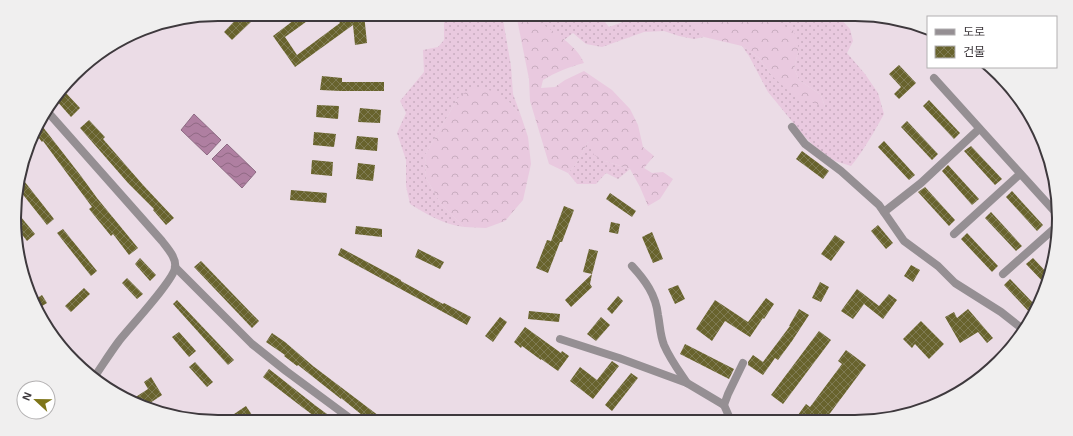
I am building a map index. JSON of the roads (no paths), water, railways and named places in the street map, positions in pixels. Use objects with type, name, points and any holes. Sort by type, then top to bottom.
[{"type":"street","points":[[934,78],[1052,209]]},
{"type":"street","points":[[50,115],[162,241],[174,260],[175,267],[173,273],[119,341],[97,373]]},
{"type":"street","points":[[792,127],[806,144],[841,171],[879,205],[904,241],[938,266],[955,282],[1001,312],[1019,327]]},
{"type":"street","points":[[884,212],[921,184],[979,129]]},
{"type":"street","points":[[954,234],[1020,174]]},
{"type":"street","points":[[1003,274],[1052,231]]},
{"type":"street","points":[[632,266],[643,279],[652,294],[657,307],[660,331],[664,346],[687,383]]},
{"type":"street","points":[[175,267],[252,344],[346,415]]},
{"type":"street","points":[[560,339],[619,358],[687,383],[724,405],[728,415]]},
{"type":"street","points":[[724,405],[743,364]]},
{"type":"water","points":[[194,114],[221,140],[207,155],[181,130]]},
{"type":"water","points":[[227,144],[256,172],[242,188],[212,159]]}]
